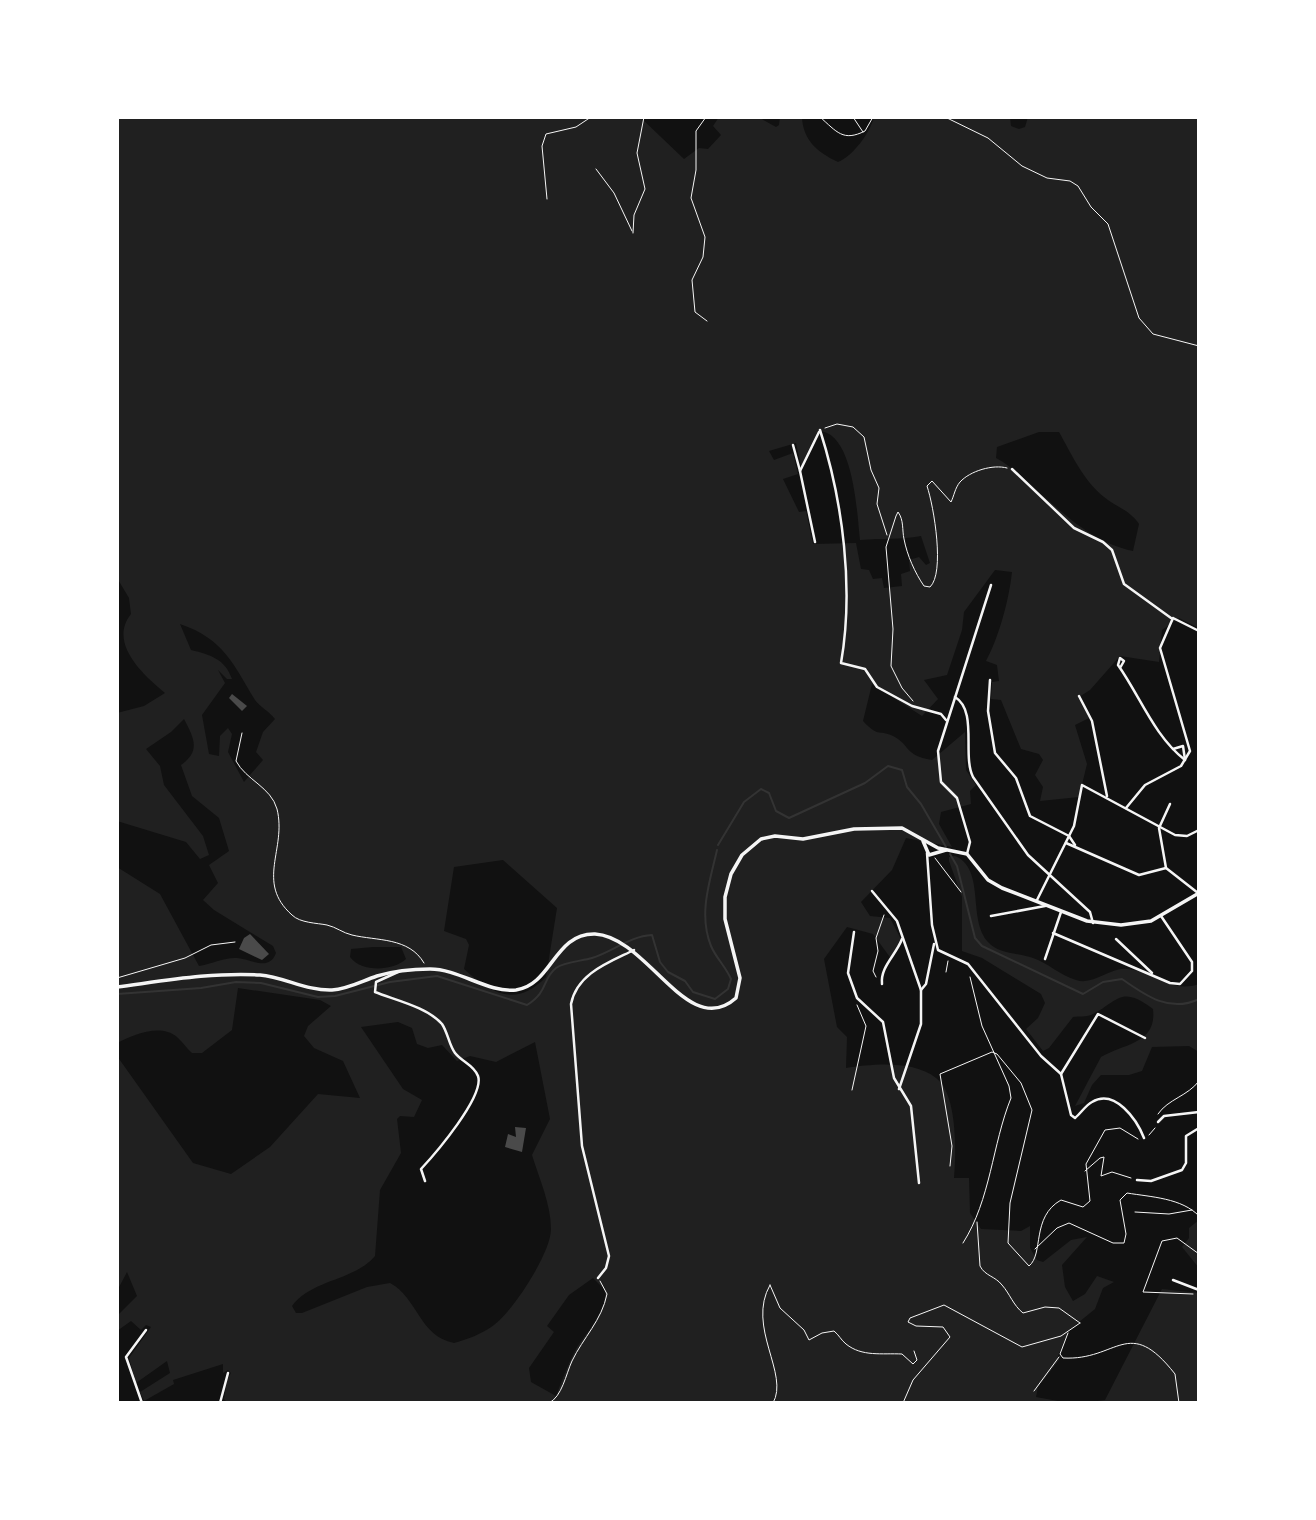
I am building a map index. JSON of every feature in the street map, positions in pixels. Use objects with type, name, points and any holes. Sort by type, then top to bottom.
[{"type":"main road","points":[[117,987],[242,975],[270,976],[314,988],[334,990],[398,971],[425,969],[454,972],[498,988],[517,989],[535,980],[556,954],[573,939],[596,934],[626,944],[685,999],[705,1008],[724,1006],[736,998],[741,984],[725,919],[725,897],[731,874],[752,844],[768,837],[803,839],[833,831],[902,828],[933,845],[967,854],[994,884],[1094,923],[1138,924],[1161,916],[1198,893]]},
{"type":"main road","points":[[922,839],[927,853],[947,850]]},
{"type":"main road","points":[[926,847],[933,845]]},
{"type":"main road","points":[[933,845],[934,854]]},
{"type":"street","points":[[800,471],[820,430]]},
{"type":"street","points":[[820,430],[844,542],[846,631],[841,663],[865,669],[883,691],[921,711],[941,714],[946,720]]},
{"type":"street","points":[[793,445],[815,542]]},
{"type":"street","points":[[1012,469],[1074,528],[1103,542],[1112,550],[1124,584],[1172,618],[1199,631]]},
{"type":"street","points":[[967,854],[971,846],[957,798],[941,782],[938,751],[991,585]]},
{"type":"street","points":[[1126,808],[1146,786],[1172,774],[1190,751],[1160,648],[1172,624],[1172,618]]},
{"type":"street","points":[[1172,624],[1177,621]]},
{"type":"street","points":[[1120,668],[1172,750],[1185,760]]},
{"type":"street","points":[[990,680],[988,711],[995,754],[1016,778],[1030,816],[1069,836],[1075,845]]},
{"type":"street","points":[[954,696],[960,700],[967,712],[968,763],[973,777],[1028,855],[1090,912],[1094,923]]},
{"type":"street","points":[[1079,696],[1092,721],[1108,798]]},
{"type":"street","points":[[1172,750],[1183,746],[1185,760]]},
{"type":"street","points":[[1036,902],[1069,836],[1082,785],[1150,820],[1159,828],[1187,836],[1199,830]]},
{"type":"street","points":[[1170,804],[1159,828],[1166,869],[1198,893]]},
{"type":"street","points":[[1066,843],[1139,875],[1166,869]]},
{"type":"street","points":[[921,990],[926,984],[934,942],[927,853]]},
{"type":"street","points":[[872,891],[897,921],[921,990],[921,1024],[899,1089]]},
{"type":"street","points":[[992,916],[1045,906]]},
{"type":"street","points":[[1045,959],[1061,912]]},
{"type":"street","points":[[1053,933],[1180,984],[1192,971],[1188,954],[1161,916]]},
{"type":"street","points":[[854,932],[848,974],[855,996],[883,1022],[899,1089],[911,1107],[919,1184]]},
{"type":"street","points":[[881,984],[880,975],[896,954],[903,937]]},
{"type":"street","points":[[1116,939],[1154,975]]},
{"type":"street","points":[[934,942],[941,952],[971,967],[1041,1056],[1061,1074],[1071,1115],[1075,1118],[1091,1102],[1102,1099],[1114,1102],[1125,1108],[1144,1138]]},
{"type":"street","points":[[598,1278],[606,1268],[608,1256],[582,1146],[571,1004],[577,988],[593,971],[634,950]]},
{"type":"street","points":[[398,971],[373,987],[438,1021],[455,1053],[474,1069],[479,1079],[477,1090],[453,1133],[421,1169],[425,1181]]},
{"type":"street","points":[[1061,1074],[1098,1014],[1145,1038]]},
{"type":"street","points":[[1158,1122],[1164,1116],[1199,1112]]},
{"type":"street","points":[[1137,1180],[1152,1181],[1182,1170],[1186,1163],[1186,1136],[1199,1128]]},
{"type":"street","points":[[1173,1280],[1199,1292]]},
{"type":"street","points":[[142,1403],[126,1362],[128,1353],[146,1331]]},
{"type":"street","points":[[220,1403],[228,1373]]},
{"type":"lane","points":[[117,978],[185,958],[211,945],[235,942]]},
{"type":"path","points":[[547,199],[542,146],[546,134],[576,127],[591,117]]},
{"type":"path","points":[[596,169],[614,193],[633,233],[634,215],[645,189],[636,153],[644,117]]},
{"type":"path","points":[[706,117],[696,131],[696,170],[691,198],[695,215],[704,228],[706,249],[692,280],[694,307],[695,312],[708,321]]},
{"type":"path","points":[[820,117],[844,137],[863,132],[873,117]]},
{"type":"path","points":[[853,117],[863,132]]},
{"type":"path","points":[[945,117],[988,138],[1022,166],[1047,178],[1070,181],[1078,186],[1091,207],[1108,224],[1139,318],[1153,334],[1199,346]]},
{"type":"path","points":[[820,430],[831,425],[853,426],[864,437],[870,470],[879,488],[879,512],[888,537]]},
{"type":"path","points":[[915,703],[902,688],[891,666],[893,629],[886,547],[898,512],[904,541],[919,579],[924,586],[930,587],[937,578],[939,562],[927,486],[932,481],[951,502],[959,482],[970,474],[1001,466],[1012,469]]},
{"type":"path","points":[[242,733],[236,761],[270,795],[277,810],[278,836],[272,883],[280,902],[294,918],[331,926],[349,934],[400,943],[421,959],[425,969]]},
{"type":"path","points":[[934,854],[936,862],[961,892]]},
{"type":"path","points":[[881,984],[873,971],[878,951],[876,938],[884,914],[884,905]]},
{"type":"path","points":[[946,972],[949,956]]},
{"type":"path","points":[[963,1243],[976,1219],[1011,1098],[1009,1086],[992,1052],[974,998],[971,967]]},
{"type":"path","points":[[852,1090],[866,1026],[855,996]]},
{"type":"path","points":[[950,1166],[952,1146],[940,1074],[992,1052],[1015,1074],[1032,1110],[1010,1203],[1008,1231],[1008,1243],[1029,1266],[1035,1261],[1035,1249],[1052,1205],[1061,1200],[1087,1205],[1090,1201],[1085,1171],[1105,1130],[1120,1128],[1136,1139],[1144,1138],[1158,1122],[1158,1112],[1193,1089],[1199,1081]]},
{"type":"path","points":[[1085,1171],[1104,1157],[1101,1177],[1121,1173],[1137,1180]]},
{"type":"path","points":[[1035,1249],[1057,1228],[1069,1223],[1119,1245],[1124,1243],[1126,1234],[1120,1200],[1127,1193],[1164,1199],[1192,1210],[1199,1216]]},
{"type":"path","points":[[1135,1212],[1158,1214],[1192,1210]]},
{"type":"path","points":[[903,1403],[913,1380],[950,1337],[943,1327],[912,1325],[909,1318],[944,1305],[1022,1347],[1069,1331],[1080,1323],[1059,1308],[1045,1307],[1023,1313],[1016,1307],[1002,1285],[983,1272],[980,1266],[976,1219]]},
{"type":"path","points":[[1199,1255],[1177,1238],[1162,1241],[1143,1292],[1199,1292]]},
{"type":"path","points":[[549,1403],[558,1397],[576,1353],[602,1314],[607,1292],[598,1278]]},
{"type":"path","points":[[773,1403],[777,1387],[762,1316],[764,1297],[770,1285],[780,1308],[804,1330],[808,1340],[834,1331],[847,1345],[859,1351],[874,1355],[902,1354],[913,1364],[917,1360],[914,1351]]},
{"type":"path","points":[[1034,1391],[1061,1356],[1069,1331]]},
{"type":"path","points":[[1061,1356],[1078,1358],[1129,1341],[1140,1342],[1175,1374],[1179,1403]]},
{"type":"shaded area","points":[[117,117],[640,117],[684,159],[699,148],[708,149],[721,135],[713,126],[719,117],[758,117],[776,127],[780,117],[802,117],[805,132],[812,144],[838,162],[860,143],[874,117],[1010,117],[1011,126],[1019,129],[1025,127],[1028,117],[1199,117],[1199,628],[1179,618],[1162,630],[1159,662],[1120,656],[1090,690],[1079,697],[1089,718],[1075,725],[1087,764],[1079,797],[1040,801],[1043,787],[1035,775],[1043,760],[1039,754],[1021,749],[1001,700],[991,699],[992,682],[999,681],[997,665],[986,661],[1003,618],[1012,572],[995,570],[964,612],[962,630],[947,675],[924,680],[938,699],[922,716],[872,684],[863,721],[875,731],[899,739],[912,753],[932,760],[965,732],[966,770],[976,785],[970,791],[971,804],[941,812],[939,824],[952,847],[906,838],[892,870],[861,902],[870,916],[890,918],[902,941],[892,960],[873,934],[847,927],[824,959],[837,1027],[847,1037],[846,1068],[880,1065],[916,1068],[936,1078],[943,1086],[952,1110],[954,1125],[954,1178],[969,1178],[970,1213],[981,1229],[1021,1231],[1030,1226],[1030,1248],[1037,1260],[1043,1262],[1071,1240],[1087,1237],[1062,1265],[1065,1287],[1073,1301],[1085,1294],[1097,1276],[1114,1282],[1103,1288],[1095,1309],[1068,1331],[1058,1356],[1059,1360],[1038,1387],[1036,1397],[1069,1403],[228,1403],[224,1399],[231,1373],[228,1370],[223,1373],[223,1364],[173,1380],[174,1384],[144,1401],[140,1392],[170,1373],[167,1361],[136,1383],[129,1358],[151,1327],[146,1325],[141,1330],[131,1321],[117,1331],[117,1316],[137,1296],[127,1272],[117,1291],[117,1056],[193,1163],[231,1174],[270,1147],[318,1094],[360,1098],[343,1061],[314,1048],[304,1036],[308,1026],[331,1006],[320,1000],[238,988],[232,1030],[202,1053],[192,1053],[177,1037],[163,1031],[147,1032],[117,1043],[117,867],[160,894],[199,966],[233,958],[264,963],[273,959],[276,953],[273,946],[214,910],[203,900],[218,883],[209,865],[229,851],[219,818],[192,796],[181,765],[191,755],[194,744],[184,719],[171,732],[146,749],[160,766],[164,785],[203,836],[209,855],[200,859],[186,842],[117,821],[117,713],[144,706],[165,693],[139,668],[126,647],[125,625],[131,614],[129,598],[117,578]],"holes":[[[818,431],[830,435],[839,444],[855,494],[860,540],[921,536],[930,563],[926,565],[919,557],[909,560],[910,571],[901,574],[902,586],[884,588],[882,578],[873,579],[869,570],[861,569],[856,543],[813,544],[806,511],[799,512],[783,479],[798,474],[793,453],[774,460],[769,451],[796,443],[801,466]],[[1039,432],[1059,432],[1090,483],[1139,524],[1133,551],[1103,541],[1078,525],[996,458],[997,447]],[[180,624],[195,630],[217,645],[233,664],[255,700],[275,719],[263,732],[256,752],[263,760],[244,782],[228,752],[232,734],[228,728],[220,736],[219,756],[209,754],[202,715],[225,683],[218,670],[227,679],[232,679],[221,662],[191,650]],[[503,860],[557,908],[546,977],[535,987],[514,995],[494,991],[464,969],[469,945],[466,939],[444,931],[454,867]],[[401,947],[406,959],[386,968],[370,968],[362,966],[350,957],[351,949]],[[398,1022],[412,1028],[417,1044],[428,1048],[442,1045],[457,1061],[470,1056],[496,1062],[535,1042],[550,1119],[532,1155],[549,1210],[549,1239],[530,1281],[502,1318],[485,1331],[454,1343],[433,1333],[407,1298],[390,1283],[367,1287],[302,1313],[296,1313],[292,1306],[310,1290],[356,1271],[375,1256],[380,1190],[401,1153],[397,1119],[400,1116],[414,1117],[422,1100],[403,1089],[361,1027]],[[593,1278],[605,1290],[600,1314],[576,1349],[556,1396],[531,1382],[529,1368],[554,1332],[547,1326],[569,1295]]]},
{"type":"shaded area","points":[[955,856],[964,862],[970,872],[974,883],[978,921],[988,942],[997,949],[1033,958],[1070,978],[1082,981],[1127,969],[1179,986],[1199,984],[1199,1052],[1189,1046],[1152,1047],[1142,1071],[1129,1075],[1101,1075],[1092,1085],[1084,1103],[1075,1106],[1101,1057],[1145,1036],[1153,1021],[1153,1009],[1133,998],[1120,998],[1091,1015],[1073,1017],[1049,1048],[1043,1051],[1026,1029],[1038,1018],[1045,1003],[1041,994],[982,958],[962,951],[962,897],[949,861],[949,857]]},
{"type":"shaded area","points":[[1199,1220],[1199,1268],[1182,1247],[1189,1238],[1189,1228]]},
{"type":"shaded area","points":[[1162,1289],[1199,1293],[1199,1403],[1083,1403],[1105,1400]]},
{"type":"building","points":[[232,694],[247,706],[242,711],[229,698]]},
{"type":"building","points":[[250,934],[269,954],[262,960],[239,949],[244,938]]},
{"type":"building","points":[[515,1127],[526,1128],[522,1152],[505,1147],[508,1134],[516,1137]]},
{"type":"waterway","points":[[718,845],[744,802],[761,789],[769,793],[776,811],[789,818],[865,783],[888,766],[902,770],[907,787],[921,804],[946,847]]},
{"type":"waterway","points":[[117,994],[201,988],[236,982],[261,983],[318,997],[335,996],[390,982],[437,976],[527,1005],[539,995],[552,972],[559,966],[592,958],[636,938],[652,935],[660,962],[668,972],[685,981],[693,992],[715,999],[728,989],[731,979],[711,946],[705,922],[706,898],[717,850]]},
{"type":"waterway","points":[[950,854],[957,866],[975,938],[982,946],[1083,994],[1103,982],[1122,979],[1159,1001],[1178,1004],[1199,999]]},
{"type":"waterway","points":[[1009,1403],[1029,1403]]}]
